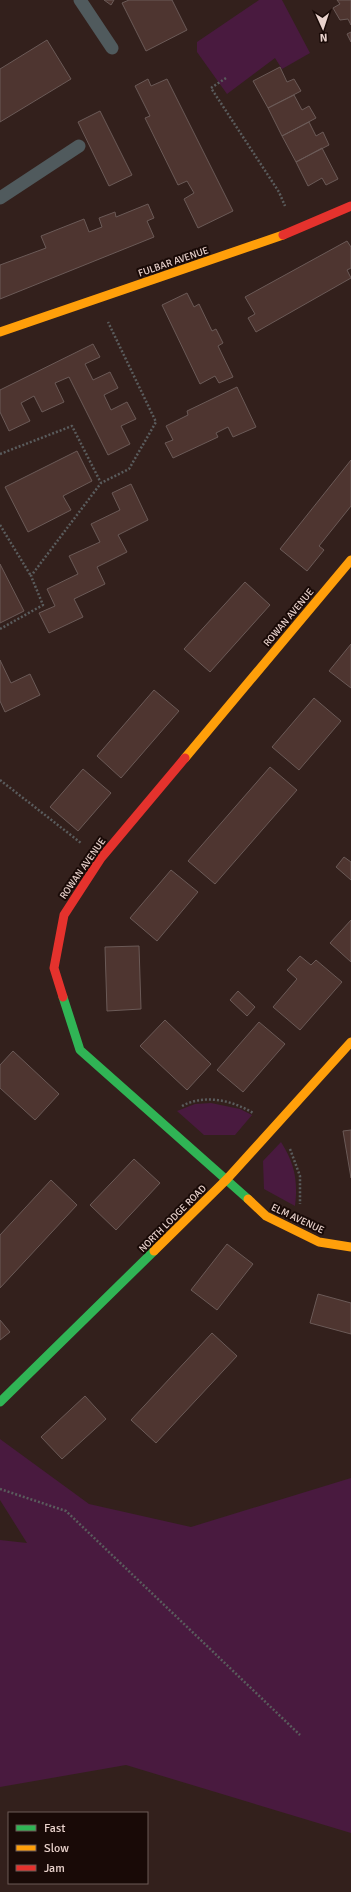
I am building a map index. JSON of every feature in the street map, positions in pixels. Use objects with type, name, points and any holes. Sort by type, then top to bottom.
[{"type":"street","name":"FULBAR AVENUE","points":[[0,332],[295,231],[351,206]]},
{"type":"street","name":"ROWAN AVENUE","points":[[227,1179],[80,1050],[54,968],[64,915],[100,858],[351,560]]},
{"type":"street","name":"NORTH LODGE ROAD","points":[[0,1402],[227,1179],[351,1042]]},
{"type":"street","name":"ELM AVENUE","points":[[227,1179],[266,1216],[319,1242],[351,1247]]},
{"type":"lane","points":[[80,0],[112,48]]},
{"type":"lane","points":[[0,198],[79,146]]},
{"type":"path","points":[[226,78],[211,88],[279,192],[295,231]]},
{"type":"path","points":[[31,576],[101,483],[129,469],[156,422],[97,299]]},
{"type":"path","points":[[0,454],[72,426],[101,483]]},
{"type":"path","points":[[0,525],[31,576],[42,605],[0,629]]},
{"type":"path","points":[[0,780],[100,858]]},
{"type":"path","points":[[0,1489],[66,1511],[300,1735]]},
{"type":"shaded area","points":[[259,0],[282,0],[310,53],[282,69],[275,58],[227,94],[197,52],[197,42]]},
{"type":"shaded area","points":[[211,1103],[240,1109],[252,1115],[235,1135],[204,1135],[177,1111],[195,1104]]},
{"type":"shaded area","points":[[281,1142],[290,1158],[296,1181],[295,1206],[264,1189],[263,1161]]},
{"type":"shaded area","points":[[0,1439],[89,1504],[191,1527],[351,1478],[351,1833],[126,1765],[0,1787],[0,1540],[27,1543],[0,1500]]},
{"type":"building","points":[[104,0],[114,0],[111,5]]},
{"type":"building","points":[[129,0],[172,0],[187,30],[146,51],[122,3]]},
{"type":"building","points":[[337,0],[351,0],[351,25],[348,19],[340,20],[333,8],[340,4]]},
{"type":"building","points":[[351,32],[351,42],[347,34]]},
{"type":"building","points":[[47,40],[71,79],[0,122],[0,69]]},
{"type":"building","points":[[280,67],[287,82],[294,79],[301,91],[268,108],[253,81]]},
{"type":"building","points":[[148,79],[151,86],[167,79],[233,211],[198,228],[184,199],[194,193],[187,181],[178,185],[145,118],[150,116],[135,86]]},
{"type":"building","points":[[294,95],[302,110],[309,106],[316,118],[282,136],[268,108]]},
{"type":"building","points":[[100,111],[132,175],[109,186],[78,122]]},
{"type":"building","points":[[309,122],[316,136],[323,132],[329,145],[296,162],[282,136]]},
{"type":"building","points":[[322,148],[338,179],[326,185],[322,178],[308,186],[296,162]]},
{"type":"building","points":[[148,204],[154,218],[147,221],[154,237],[0,299],[0,265],[46,248],[41,236],[84,219],[89,232],[102,227],[99,218],[115,212],[116,217]]},
{"type":"building","points":[[347,241],[351,247],[351,268],[347,270],[351,278],[256,332],[248,318],[255,314],[245,297]]},
{"type":"building","points":[[187,293],[194,307],[199,304],[212,331],[216,329],[223,343],[218,346],[233,377],[219,383],[215,376],[200,384],[162,305]]},
{"type":"building","points":[[93,344],[100,357],[85,364],[93,380],[110,372],[118,388],[104,395],[111,410],[127,402],[136,419],[121,426],[130,444],[108,455],[69,377],[55,383],[64,402],[42,412],[34,396],[21,403],[30,421],[9,431],[0,412],[0,390]]},
{"type":"building","points":[[237,387],[256,427],[233,437],[228,427],[216,433],[218,437],[173,458],[165,443],[173,440],[166,426],[188,415],[187,411]]},
{"type":"building","points":[[77,451],[92,481],[63,496],[71,510],[28,532],[5,487]]},
{"type":"building","points":[[351,460],[351,506],[319,546],[324,550],[307,571],[280,549]]},
{"type":"building","points":[[131,484],[148,520],[118,535],[127,552],[97,567],[105,584],[74,599],[83,617],[49,633],[39,613],[55,606],[47,589],[78,574],[69,556],[100,542],[91,524],[120,510],[112,493]]},
{"type":"building","points":[[0,564],[24,611],[0,623]]},
{"type":"building","points":[[245,582],[270,605],[210,672],[184,649]]},
{"type":"building","points":[[351,644],[351,688],[329,671]]},
{"type":"building","points":[[0,660],[11,683],[30,674],[40,695],[5,712],[0,701]]},
{"type":"building","points":[[154,690],[179,711],[121,778],[97,756]]},
{"type":"building","points":[[314,698],[341,721],[299,770],[272,747]]},
{"type":"building","points":[[270,767],[297,790],[215,884],[188,861]]},
{"type":"building","points":[[83,769],[111,793],[78,831],[50,807]]},
{"type":"building","points":[[344,857],[351,862],[351,880],[336,867]]},
{"type":"building","points":[[171,870],[198,892],[157,941],[130,918]]},
{"type":"building","points":[[351,920],[351,962],[330,943]]},
{"type":"building","points":[[139,946],[141,1009],[107,1011],[105,947]]},
{"type":"building","points":[[300,956],[311,965],[316,960],[342,982],[300,1030],[273,1007],[297,979],[287,970]]},
{"type":"building","points":[[238,991],[255,1007],[247,1016],[230,1000]]},
{"type":"building","points":[[165,1020],[211,1064],[187,1090],[140,1046]]},
{"type":"building","points":[[259,1022],[285,1044],[243,1092],[217,1070]]},
{"type":"building","points":[[13,1051],[59,1094],[35,1120],[0,1088],[0,1065]]},
{"type":"building","points":[[351,1130],[351,1178],[343,1131]]},
{"type":"building","points":[[134,1159],[160,1183],[116,1230],[90,1205]]},
{"type":"building","points":[[51,1180],[77,1205],[0,1288],[0,1235]]},
{"type":"building","points":[[227,1244],[253,1264],[217,1310],[191,1290]]},
{"type":"building","points":[[318,1294],[351,1303],[351,1334],[310,1323]]},
{"type":"building","points":[[0,1320],[10,1332],[0,1340]]},
{"type":"building","points":[[212,1333],[237,1356],[156,1443],[131,1420]]},
{"type":"building","points":[[85,1396],[106,1419],[62,1459],[41,1437]]},
{"type":"traffic: fast","points":[[63,997],[80,1050],[248,1199]]},
{"type":"traffic: fast","points":[[0,1402],[154,1251]]},
{"type":"traffic: slow","points":[[0,332],[283,235]]},
{"type":"traffic: slow","points":[[185,758],[351,560]]},
{"type":"traffic: slow","points":[[154,1251],[227,1179],[351,1042]]},
{"type":"traffic: slow","points":[[248,1199],[266,1216],[319,1242],[351,1247]]},
{"type":"traffic: jam","points":[[283,235],[351,206]]},
{"type":"traffic: jam","points":[[63,997],[54,968],[64,915],[101,858],[185,758]]}]
